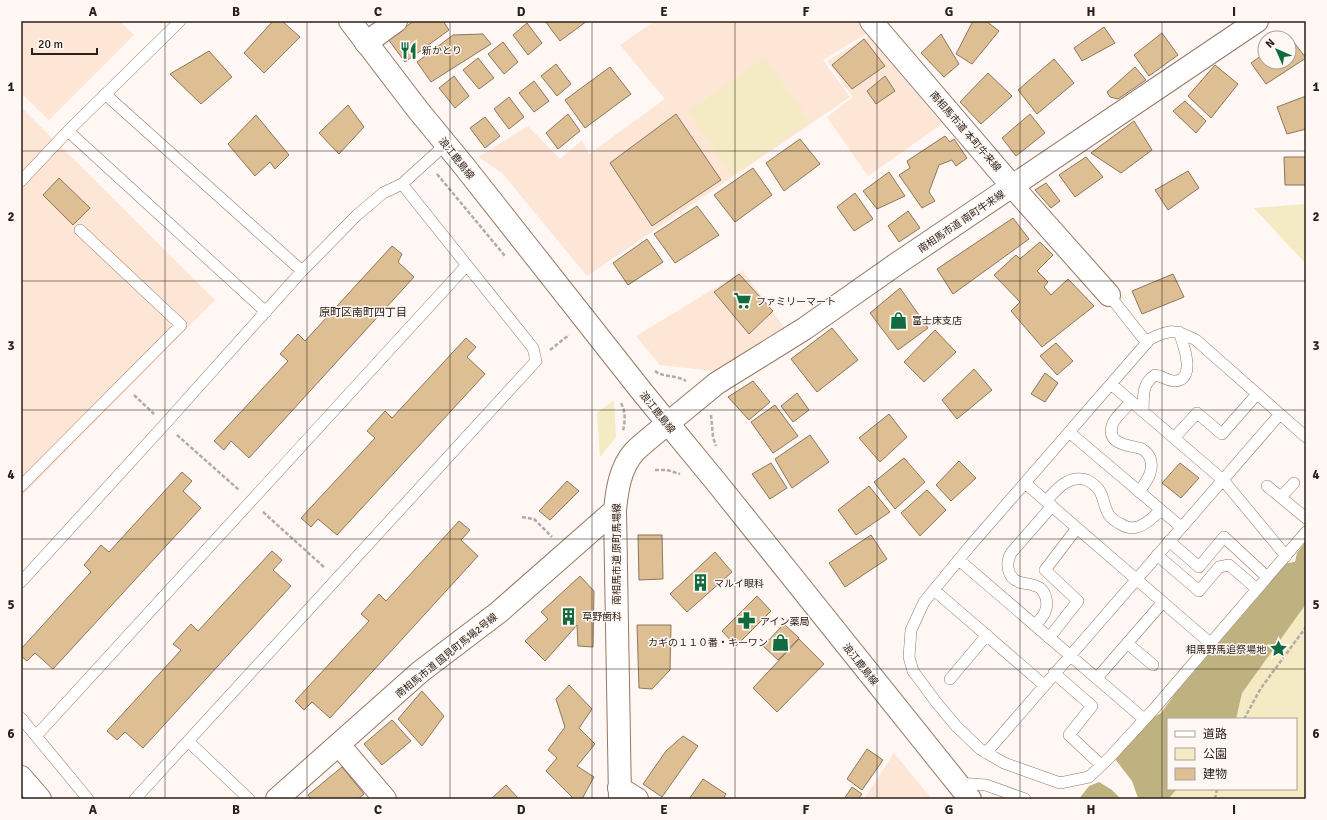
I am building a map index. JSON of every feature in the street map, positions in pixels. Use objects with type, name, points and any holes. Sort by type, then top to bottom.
[{"type":"street","name":"浪江鹿島線","points":[[350,21],[418,110],[667,424],[717,483],[964,791]]},
{"type":"street","points":[[366,42],[396,21]]},
{"type":"street","name":"南相馬市道 本町牛来線","points":[[871,21],[1012,186],[1109,295]]},
{"type":"street","name":"南相馬市道 南町牛来線","points":[[667,424],[717,383],[798,333],[898,263],[1257,21]]},
{"type":"street","name":"南相馬市道 原町馬場線","points":[[619,793],[615,510],[617,487],[623,469],[634,453],[667,424]]},
{"type":"street","name":"南相馬市道 国見町馬場2号線","points":[[277,799],[420,672],[499,612],[615,510]]},
{"type":"street","points":[[339,745],[385,799]]},
{"type":"street","points":[[21,777],[35,797]]},
{"type":"street","points":[[619,793],[637,799]]},
{"type":"lane","points":[[21,181],[68,130],[180,21]]},
{"type":"lane","points":[[105,94],[302,271]]},
{"type":"lane","points":[[68,130],[266,312]]},
{"type":"lane","points":[[21,582],[302,271],[357,215],[383,193],[402,184],[446,144]]},
{"type":"lane","points":[[135,799],[189,742],[536,362],[533,348],[402,184]]},
{"type":"lane","points":[[21,486],[181,325],[80,230]]},
{"type":"lane","points":[[36,736],[467,265]]},
{"type":"lane","points":[[1109,295],[1147,344]]},
{"type":"lane","points":[[1143,412],[1145,384],[1149,379],[1155,375],[1161,376],[1167,380],[1179,380],[1184,377],[1188,362],[1180,332]]},
{"type":"lane","points":[[1306,437],[1196,340],[1180,332],[1164,333],[1150,339],[958,560],[924,602],[911,630],[909,657],[913,671],[956,726],[986,753],[1004,763],[1060,783],[1089,777],[1144,719],[1306,532]]},
{"type":"lane","points":[[1111,384],[1223,480],[1286,556]]},
{"type":"lane","points":[[1174,438],[1197,413],[1222,434],[1257,394]]},
{"type":"lane","points":[[1131,402],[1114,422],[1111,430],[1113,437],[1119,442],[1133,448],[1143,450],[1149,456],[1152,466],[1147,480],[1139,492]]},
{"type":"lane","points":[[986,753],[1280,414]]},
{"type":"lane","points":[[1069,432],[1181,528]]},
{"type":"lane","points":[[1035,625],[1044,616],[1048,607],[1044,592],[1039,587],[1017,582],[1011,576],[1007,568],[1008,560],[1011,553],[1049,503],[1059,487],[1071,480],[1080,478],[1090,482],[1098,489],[1109,516],[1124,526],[1134,528],[1142,526],[1150,521],[1160,510]]},
{"type":"lane","points":[[1025,483],[1210,644]]},
{"type":"lane","points":[[1281,498],[1294,483]]},
{"type":"lane","points":[[1267,486],[1306,518]]},
{"type":"lane","points":[[1049,638],[1078,601],[1045,570],[1077,528]]},
{"type":"lane","points":[[1169,541],[1199,567],[1224,537],[1267,577]]},
{"type":"lane","points":[[1157,555],[1200,591],[1219,567],[1229,565],[1257,589]]},
{"type":"lane","points":[[958,560],[1144,719]]},
{"type":"lane","points":[[934,590],[1044,685]]},
{"type":"lane","points":[[1097,678],[1163,602]]},
{"type":"lane","points":[[950,678],[986,635]]},
{"type":"lane","points":[[1128,643],[1153,665]]},
{"type":"lane","points":[[1054,673],[1092,706],[1069,735],[1101,765]]},
{"type":"lane","points":[[21,718],[88,799]]},
{"type":"lane","points":[[189,742],[249,799]]},
{"type":"lane","points":[[964,791],[986,785],[1025,799]]},
{"type":"path","points":[[427,162],[507,260]]},
{"type":"path","points":[[565,330],[573,339]]},
{"type":"path","points":[[536,362],[569,335]]},
{"type":"path","points":[[122,384],[158,418]]},
{"type":"path","points":[[620,402],[623,407],[625,422],[623,433]]},
{"type":"path","points":[[172,431],[244,495]]},
{"type":"path","points":[[262,511],[330,572]]},
{"type":"path","points":[[522,518],[534,518],[568,552]]},
{"type":"path","points":[[1245,718],[1261,688],[1306,627]]},
{"type":"shaded area","points":[[21,21],[120,21],[134,35],[49,120],[21,93]]},
{"type":"shaded area","points":[[655,21],[857,21],[867,33],[823,60],[850,97],[587,276],[502,173],[478,157],[528,126],[560,159],[582,140],[589,154],[665,99],[620,45]]},
{"type":"shaded area","points":[[869,36],[942,124],[868,176],[827,117],[853,97],[827,61]]},
{"type":"shaded area","points":[[21,107],[215,300],[21,497]]},
{"type":"shaded area","points":[[743,271],[784,327],[713,371],[660,365],[636,336]]},
{"type":"shaded area","points":[[1306,541],[1306,604],[1242,693],[1236,718],[1167,718],[1167,790],[1176,790],[1168,799],[1138,798],[1132,781],[1115,759],[1125,733],[1161,713],[1174,695],[1287,563],[1295,562],[1297,553]]},
{"type":"shaded area","points":[[894,753],[932,799],[864,799]]},
{"type":"shaded area","points":[[1099,782],[1112,790],[1121,799],[1079,799],[1089,786]]},
{"type":"green space","points":[[764,58],[810,121],[732,176],[688,112]]},
{"type":"green space","points":[[1306,204],[1306,264],[1254,208]]},
{"type":"green space","points":[[614,400],[616,437],[600,457],[597,413]]},
{"type":"green space","name":"相馬野馬追祭場地","points":[[1306,579],[1306,799],[1152,799],[1167,790],[1297,790],[1297,718],[1200,718]]},
{"type":"building","points":[[273,21],[282,21],[300,37],[264,73],[244,53]]},
{"type":"building","name":"新かとり","points":[[414,21],[443,21],[449,30],[405,62],[388,39]]},
{"type":"building","points":[[545,21],[587,21],[560,41]]},
{"type":"building","points":[[973,21],[986,21],[999,31],[972,64],[956,54]]},
{"type":"building","points":[[527,23],[542,43],[528,55],[513,35]]},
{"type":"building","points":[[1104,27],[1115,43],[1082,61],[1074,48]]},
{"type":"building","points":[[1162,33],[1178,55],[1149,76],[1134,55]]},
{"type":"building","points":[[483,34],[491,44],[431,82],[417,62],[453,35]]},
{"type":"building","points":[[941,34],[959,64],[944,77],[921,53]]},
{"type":"building","points":[[864,39],[885,66],[852,89],[832,65]]},
{"type":"building","points":[[503,42],[518,62],[504,74],[488,54]]},
{"type":"building","points":[[1297,46],[1306,58],[1297,64]]},
{"type":"building","points":[[209,51],[232,77],[201,104],[170,74]]},
{"type":"building","points":[[478,58],[494,78],[479,89],[463,70]]},
{"type":"building","points":[[1054,59],[1074,83],[1037,114],[1018,90]]},
{"type":"building","points":[[1257,59],[1257,70],[1288,70],[1266,84],[1251,63]]},
{"type":"building","points":[[556,64],[571,84],[557,96],[541,76]]},
{"type":"building","points":[[1215,65],[1238,84],[1211,118],[1188,96]]},
{"type":"building","points":[[610,67],[631,94],[585,128],[565,100]]},
{"type":"building","points":[[1135,67],[1146,80],[1118,99],[1110,97],[1107,92]]},
{"type":"building","points":[[988,73],[1012,96],[981,124],[960,102]]},
{"type":"building","points":[[454,76],[469,96],[455,108],[439,88]]},
{"type":"building","points":[[885,76],[895,91],[876,104],[867,91]]},
{"type":"building","points":[[534,81],[549,101],[534,112],[519,93]]},
{"type":"building","points":[[1306,96],[1306,129],[1287,134],[1277,107]]},
{"type":"building","points":[[509,97],[524,117],[509,129],[494,109]]},
{"type":"building","points":[[1185,101],[1206,121],[1196,133],[1173,111]]},
{"type":"building","points":[[348,105],[364,127],[339,154],[319,133]]},
{"type":"building","points":[[568,114],[580,131],[558,149],[546,133]]},
{"type":"building","points":[[676,114],[721,180],[652,226],[610,163]]},
{"type":"building","points":[[1030,114],[1045,133],[1016,156],[1002,138]]},
{"type":"building","points":[[256,115],[289,155],[275,169],[270,162],[255,176],[228,144]]},
{"type":"building","points":[[485,117],[500,136],[485,148],[470,128]]},
{"type":"building","points":[[1134,121],[1152,150],[1121,173],[1091,153]]},
{"type":"building","points":[[945,136],[950,142],[954,139],[967,158],[956,166],[952,160],[939,165],[929,192],[935,201],[922,208],[899,175],[910,168],[907,161]]},
{"type":"building","points":[[800,139],[820,164],[784,191],[766,163]]},
{"type":"building","points":[[1086,157],[1103,177],[1075,197],[1059,175]]},
{"type":"building","points":[[1284,157],[1306,157],[1306,185],[1285,185]]},
{"type":"building","points":[[753,168],[772,195],[735,222],[714,195]]},
{"type":"building","points":[[1188,171],[1199,188],[1168,210],[1155,190]]},
{"type":"building","points":[[889,172],[905,196],[877,209],[863,191]]},
{"type":"building","points":[[59,178],[90,208],[73,225],[43,195]]},
{"type":"building","points":[[1046,183],[1060,201],[1051,208],[1035,190]]},
{"type":"building","points":[[855,193],[873,219],[854,231],[837,207]]},
{"type":"building","points":[[697,206],[719,235],[675,263],[654,234]]},
{"type":"building","points":[[908,211],[920,228],[899,242],[888,226]]},
{"type":"building","points":[[1013,218],[1029,239],[953,294],[937,269]]},
{"type":"building","points":[[647,239],[663,262],[628,285],[613,263]]},
{"type":"building","points":[[1040,242],[1053,255],[1037,271],[1048,282],[1044,287],[1051,295],[1068,279],[1094,306],[1042,347],[1011,311],[1020,302],[994,275],[1016,255],[1020,259]]},
{"type":"building","points":[[392,246],[402,254],[398,262],[414,277],[249,458],[231,441],[224,450],[214,441],[288,361],[280,354],[298,334],[305,341]]},
{"type":"building","name":"ファミリーマート","points":[[739,274],[773,311],[749,334],[714,292]]},
{"type":"building","points":[[1173,274],[1184,297],[1142,314],[1132,291]]},
{"type":"building","name":"富士床支店","points":[[900,288],[928,328],[898,350],[870,313]]},
{"type":"building","points":[[832,328],[858,360],[817,392],[791,359]]},
{"type":"building","points":[[935,330],[956,352],[924,382],[904,362]]},
{"type":"building","points":[[466,338],[476,347],[467,357],[485,374],[337,535],[318,519],[311,527],[301,518],[375,438],[367,431],[385,411],[392,418]]},
{"type":"building","points":[[1056,343],[1073,361],[1057,375],[1040,356]]},
{"type":"building","points":[[974,369],[992,390],[957,419],[942,400]]},
{"type":"building","points":[[1045,373],[1058,383],[1045,402],[1031,394]]},
{"type":"building","points":[[753,381],[770,402],[749,420],[728,397]]},
{"type":"building","points":[[797,393],[809,410],[793,422],[781,406]]},
{"type":"building","points":[[775,405],[798,436],[773,453],[751,422]]},
{"type":"building","points":[[889,414],[907,437],[880,462],[859,438]]},
{"type":"building","points":[[810,435],[829,462],[792,488],[775,459]]},
{"type":"building","points":[[904,458],[925,482],[895,509],[874,482]]},
{"type":"building","points":[[959,461],[976,478],[951,501],[936,485]]},
{"type":"building","points":[[771,463],[787,488],[770,499],[752,474]]},
{"type":"building","points":[[1180,463],[1199,478],[1181,498],[1162,483]]},
{"type":"building","points":[[182,472],[192,481],[183,491],[201,508],[53,669],[35,653],[27,661],[21,656],[21,649],[91,572],[84,565],[101,545],[109,552]]},
{"type":"building","points":[[567,481],[579,491],[550,520],[539,511]]},
{"type":"building","points":[[869,486],[890,512],[856,535],[838,510]]},
{"type":"building","points":[[927,490],[946,510],[920,536],[901,513]]},
{"type":"building","points":[[459,521],[470,530],[461,540],[478,556],[330,718],[312,702],[304,710],[295,701],[369,621],[361,614],[379,594],[386,601]]},
{"type":"building","points":[[638,535],[662,535],[663,579],[639,580]]},
{"type":"building","points":[[871,535],[887,559],[845,587],[829,563]]},
{"type":"building","points":[[272,551],[282,560],[273,570],[291,586],[143,748],[125,732],[117,740],[107,731],[181,650],[173,644],[191,624],[198,631]]},
{"type":"building","name":"マルイ眼科","points":[[715,552],[732,572],[687,612],[670,594]]},
{"type":"building","name":"草野歯科","points":[[580,576],[594,591],[593,647],[578,646],[577,625],[545,661],[525,641],[548,619],[541,612]]},
{"type":"building","name":"アイン薬局","points":[[757,596],[771,611],[736,646],[722,631]]},
{"type":"building","name":"カギの１１０番・キーワン","points":[[784,624],[799,638],[778,660],[763,646]]},
{"type":"building","points":[[637,625],[671,625],[670,670],[652,689],[639,688]]},
{"type":"building","points":[[799,639],[824,664],[777,712],[753,688]]},
{"type":"building","points":[[569,685],[592,709],[579,728],[595,744],[577,766],[594,777],[582,799],[571,799],[572,797],[546,771],[557,758],[548,750],[565,727],[556,699]]},
{"type":"building","points":[[422,691],[444,716],[422,746],[398,719]]},
{"type":"building","points":[[392,720],[411,741],[382,765],[364,744]]},
{"type":"building","points":[[683,736],[698,746],[662,797],[643,784],[666,751]]},
{"type":"building","points":[[867,749],[883,760],[862,790],[847,779]]},
{"type":"building","points":[[342,767],[364,794],[358,799],[311,799],[308,795]]},
{"type":"building","points":[[703,779],[726,794],[723,799],[689,799]]},
{"type":"building","points":[[506,785],[519,799],[491,799]]},
{"type":"building","points":[[852,787],[862,794],[858,799],[844,799]]},
{"type":"place","name":"新かとり","points":[[409,50]]},
{"type":"place","name":"ファミリーマート","points":[[743,301]]},
{"type":"place","name":"富士床支店","points":[[899,320]]},
{"type":"place","name":"マルイ眼科","points":[[701,583]]},
{"type":"place","name":"草野歯科","points":[[569,616]]},
{"type":"place","name":"アイン薬局","points":[[747,621]]},
{"type":"place","name":"カギの１１０番・キーワン","points":[[781,642]]},
{"type":"place","name":"相馬野馬追祭場地","points":[[1279,649]]},
{"type":"district","name":"原町区南町四丁目","points":[[363,312]]}]
